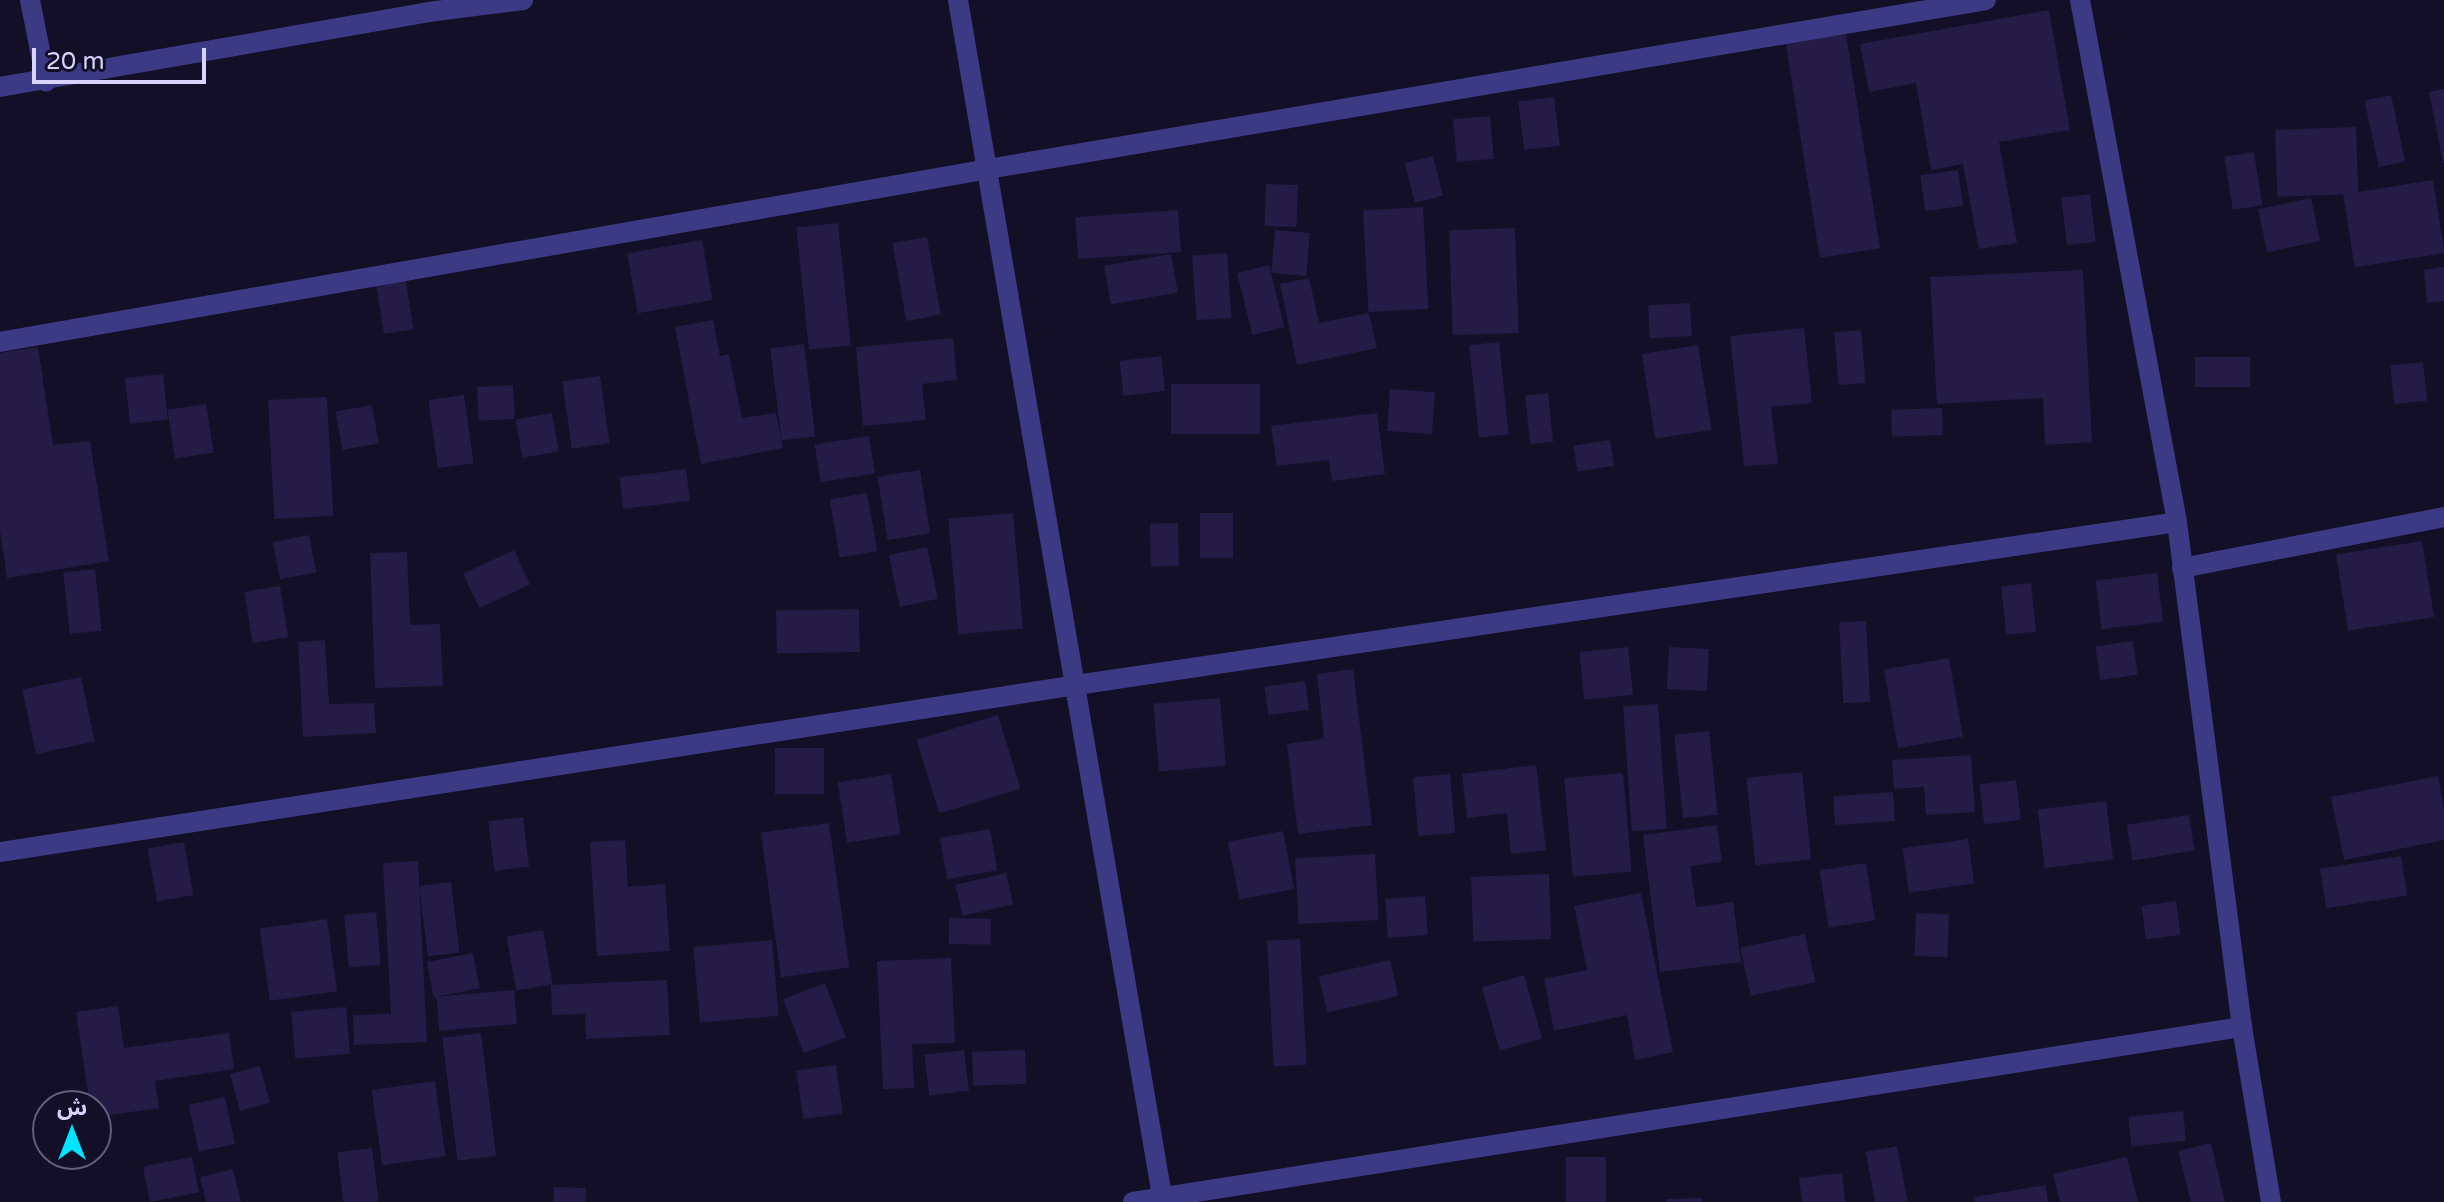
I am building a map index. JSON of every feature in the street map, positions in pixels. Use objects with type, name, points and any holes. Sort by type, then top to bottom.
[{"type":"street","points":[[30,0],[46,81]]},
{"type":"street","points":[[0,87],[46,81],[430,6],[523,0]]},
{"type":"street","points":[[958,0],[1163,1200]]},
{"type":"street","points":[[0,342],[988,169],[1986,0]]},
{"type":"street","points":[[2080,0],[2177,522],[2242,1027],[2271,1202]]},
{"type":"street","points":[[2182,568],[2444,517]]},
{"type":"street","points":[[0,852],[1076,685],[2177,522]]},
{"type":"street","points":[[1133,1202],[1163,1200],[2242,1027]]},
{"type":"building","points":[[2049,10],[2070,130],[1999,142],[2017,243],[1979,249],[1963,164],[1931,170],[1916,83],[1869,92],[1860,44]]},
{"type":"building","points":[[1846,34],[1880,248],[1820,258],[1786,44]]},
{"type":"building","points":[[2444,89],[2444,163],[2443,163],[2429,92]]},
{"type":"building","points":[[2391,95],[2405,162],[2379,167],[2365,101]]},
{"type":"building","points":[[1554,97],[1560,146],[1524,150],[1518,101]]},
{"type":"building","points":[[1490,116],[1494,159],[1457,162],[1453,119]]},
{"type":"building","points":[[2356,127],[2358,194],[2277,197],[2275,130]]},
{"type":"building","points":[[2254,152],[2262,205],[2233,210],[2224,157]]},
{"type":"building","points":[[1433,156],[1443,196],[1415,203],[1405,163]]},
{"type":"building","points":[[1958,170],[1963,206],[1925,211],[1920,175]]},
{"type":"building","points":[[2433,180],[2444,253],[2355,267],[2343,194]]},
{"type":"building","points":[[1266,184],[1298,185],[1297,227],[1265,226]]},
{"type":"building","points":[[2090,194],[2096,242],[2067,245],[2061,198]]},
{"type":"building","points":[[2311,198],[2320,241],[2267,252],[2258,209]]},
{"type":"building","points":[[1423,207],[1428,309],[1368,312],[1363,210]]},
{"type":"building","points":[[1178,210],[1181,252],[1078,259],[1075,217]]},
{"type":"building","points":[[838,223],[851,345],[809,350],[796,227]]},
{"type":"building","points":[[1515,228],[1519,333],[1453,335],[1449,230]]},
{"type":"building","points":[[1275,230],[1310,233],[1306,276],[1271,273]]},
{"type":"building","points":[[927,237],[941,315],[906,321],[893,243]]},
{"type":"building","points":[[702,240],[713,300],[638,313],[627,253]]},
{"type":"building","points":[[1227,253],[1232,318],[1197,320],[1192,255]]},
{"type":"building","points":[[1171,254],[1178,292],[1111,304],[1104,266]]},
{"type":"building","points":[[1269,265],[1284,327],[1252,335],[1237,273]]},
{"type":"building","points":[[2444,267],[2444,301],[2427,303],[2424,270]]},
{"type":"building","points":[[404,269],[414,329],[384,334],[374,274]]},
{"type":"building","points":[[2083,270],[2092,442],[2045,445],[2043,398],[1937,404],[1930,277]]},
{"type":"building","points":[[1309,278],[1319,323],[1369,313],[1377,348],[1297,365],[1280,284]]},
{"type":"building","points":[[1690,303],[1692,336],[1650,338],[1648,305]]},
{"type":"building","points":[[713,320],[720,356],[729,354],[742,418],[776,413],[783,448],[701,464],[675,327]]},
{"type":"building","points":[[1804,328],[1812,403],[1771,407],[1778,464],[1744,466],[1730,336]]},
{"type":"building","points":[[1861,330],[1866,383],[1839,385],[1834,332]]},
{"type":"building","points":[[953,338],[957,380],[922,384],[926,420],[863,426],[856,347]]},
{"type":"building","points":[[1499,342],[1509,434],[1479,438],[1469,345]]},
{"type":"building","points":[[804,344],[815,436],[782,440],[770,348]]},
{"type":"building","points":[[1698,345],[1711,430],[1655,439],[1642,354]]},
{"type":"building","points":[[38,347],[53,445],[90,441],[109,561],[7,578],[0,531],[0,353]]},
{"type":"building","points":[[1161,356],[1165,391],[1124,396],[1119,361]]},
{"type":"building","points":[[2195,357],[2250,357],[2250,387],[2195,387]]},
{"type":"building","points":[[2423,362],[2427,401],[2394,404],[2390,365]]},
{"type":"building","points":[[163,374],[168,420],[130,424],[125,378]]},
{"type":"building","points":[[600,376],[609,443],[572,449],[562,381]]},
{"type":"building","points":[[1171,384],[1260,384],[1260,434],[1171,434]]},
{"type":"building","points":[[513,385],[515,419],[479,421],[477,387]]},
{"type":"building","points":[[1390,389],[1435,392],[1432,434],[1387,431]]},
{"type":"building","points":[[1548,393],[1553,442],[1530,444],[1525,395]]},
{"type":"building","points":[[464,395],[474,463],[438,468],[428,400]]},
{"type":"building","points":[[327,397],[333,516],[274,519],[268,400]]},
{"type":"building","points":[[206,404],[214,452],[175,458],[167,410]]},
{"type":"building","points":[[372,405],[379,443],[342,450],[336,411]]},
{"type":"building","points":[[1942,408],[1943,435],[1892,437],[1891,410]]},
{"type":"building","points":[[552,413],[559,451],[522,458],[516,419]]},
{"type":"building","points":[[1377,413],[1385,474],[1332,481],[1329,460],[1277,466],[1271,426]]},
{"type":"building","points":[[869,436],[875,474],[821,482],[815,445]]},
{"type":"building","points":[[1610,440],[1614,466],[1578,471],[1573,446]]},
{"type":"building","points":[[686,469],[690,501],[623,509],[619,477]]},
{"type":"building","points":[[920,470],[930,533],[888,540],[878,477]]},
{"type":"building","points":[[867,493],[877,551],[840,558],[830,500]]},
{"type":"building","points":[[1013,513],[1023,629],[958,634],[948,519]]},
{"type":"building","points":[[1200,513],[1233,513],[1233,558],[1200,558]]},
{"type":"building","points":[[1150,523],[1178,523],[1179,566],[1151,566]]},
{"type":"building","points":[[309,535],[316,572],[280,579],[273,542]]},
{"type":"building","points":[[2422,541],[2434,617],[2348,631],[2336,555]]},
{"type":"building","points":[[927,547],[938,599],[900,607],[889,555]]},
{"type":"building","points":[[514,550],[530,584],[479,608],[463,574]]},
{"type":"building","points":[[407,552],[410,625],[440,624],[443,686],[375,688],[370,553]]},
{"type":"building","points":[[95,569],[101,631],[70,634],[63,572]]},
{"type":"building","points":[[2157,573],[2163,622],[2101,629],[2095,581]]},
{"type":"building","points":[[2031,583],[2036,632],[2006,635],[2001,586]]},
{"type":"building","points":[[280,586],[288,637],[253,643],[244,592]]},
{"type":"building","points":[[859,609],[860,652],[777,653],[776,610]]},
{"type":"building","points":[[1866,621],[1870,702],[1843,703],[1839,622]]},
{"type":"building","points":[[325,640],[329,704],[374,703],[376,733],[303,737],[298,642]]},
{"type":"building","points":[[2133,641],[2138,675],[2100,680],[2095,646]]},
{"type":"building","points":[[1628,647],[1633,695],[1584,700],[1579,652]]},
{"type":"building","points":[[1669,647],[1709,649],[1707,691],[1667,689]]},
{"type":"building","points":[[1949,658],[1963,737],[1898,748],[1884,669]]},
{"type":"building","points":[[1353,669],[1372,825],[1298,834],[1287,744],[1324,739],[1317,674]]},
{"type":"building","points":[[81,677],[95,742],[36,754],[22,689]]},
{"type":"building","points":[[1305,681],[1309,710],[1268,715],[1264,687]]},
{"type":"building","points":[[1220,698],[1226,766],[1159,772],[1153,704]]},
{"type":"building","points":[[1658,704],[1667,829],[1632,831],[1623,706]]},
{"type":"building","points":[[998,715],[1021,789],[939,813],[917,740]]},
{"type":"building","points":[[1709,731],[1718,815],[1683,818],[1674,735]]},
{"type":"building","points":[[775,748],[824,748],[824,794],[775,794]]},
{"type":"building","points":[[1971,755],[1975,812],[1926,815],[1924,787],[1894,789],[1892,760]]},
{"type":"building","points":[[1536,765],[1546,850],[1511,854],[1507,813],[1467,818],[1462,774]]},
{"type":"building","points":[[1802,772],[1811,860],[1756,865],[1746,778]]},
{"type":"building","points":[[1623,773],[1632,872],[1573,877],[1564,778]]},
{"type":"building","points":[[891,774],[901,834],[847,843],[838,782]]},
{"type":"building","points":[[1450,774],[1455,833],[1418,836],[1413,777]]},
{"type":"building","points":[[2438,776],[2444,809],[2444,840],[2344,860],[2331,797]]},
{"type":"building","points":[[2016,780],[2021,820],[1984,824],[1979,785]]},
{"type":"building","points":[[1893,792],[1895,821],[1835,825],[1833,796]]},
{"type":"building","points":[[2106,801],[2113,860],[2045,868],[2038,809]]},
{"type":"building","points":[[2189,815],[2195,851],[2132,860],[2127,825]]},
{"type":"building","points":[[523,817],[529,867],[494,871],[488,821]]},
{"type":"building","points":[[829,823],[849,968],[781,977],[761,833]]},
{"type":"building","points":[[1717,825],[1722,862],[1690,866],[1696,907],[1733,902],[1741,962],[1660,972],[1643,835]]},
{"type":"building","points":[[990,829],[997,870],[947,879],[940,838]]},
{"type":"building","points":[[1283,831],[1294,889],[1239,900],[1228,842]]},
{"type":"building","points":[[1968,839],[1974,884],[1909,893],[1903,848]]},
{"type":"building","points":[[625,840],[628,887],[665,884],[670,951],[597,956],[590,842]]},
{"type":"building","points":[[184,842],[193,895],[157,902],[148,848]]},
{"type":"building","points":[[1375,854],[1378,920],[1299,924],[1295,858]]},
{"type":"building","points":[[2401,856],[2407,896],[2326,908],[2320,869]]},
{"type":"building","points":[[418,861],[427,1042],[354,1045],[353,1015],[391,1014],[383,863]]},
{"type":"building","points":[[1866,863],[1875,920],[1829,928],[1820,870]]},
{"type":"building","points":[[1006,873],[1013,904],[963,916],[955,885]]},
{"type":"building","points":[[1549,874],[1551,939],[1473,942],[1471,877]]},
{"type":"building","points":[[451,882],[460,952],[428,956],[419,886]]},
{"type":"building","points":[[1641,893],[1673,1052],[1635,1060],[1627,1015],[1554,1031],[1544,979],[1587,970],[1574,906]]},
{"type":"building","points":[[1425,896],[1428,935],[1388,938],[1385,899]]},
{"type":"building","points":[[2176,901],[2181,935],[2146,940],[2141,906]]},
{"type":"building","points":[[376,912],[381,965],[349,968],[344,915]]},
{"type":"building","points":[[1916,913],[1949,914],[1947,957],[1914,956]]},
{"type":"building","points":[[949,918],[991,919],[991,945],[949,944]]},
{"type":"building","points":[[327,919],[337,991],[270,1001],[260,928]]},
{"type":"building","points":[[543,930],[553,984],[516,991],[507,936]]},
{"type":"building","points":[[1805,934],[1815,982],[1751,996],[1740,948]]},
{"type":"building","points":[[1300,939],[1307,1065],[1274,1067],[1267,941]]},
{"type":"building","points":[[772,940],[779,1016],[700,1023],[693,947]]},
{"type":"building","points":[[473,953],[480,988],[434,997],[427,962]]},
{"type":"building","points":[[951,958],[955,1043],[912,1044],[914,1088],[883,1089],[877,961]]},
{"type":"building","points":[[1390,960],[1398,996],[1327,1012],[1319,976]]},
{"type":"building","points":[[1524,975],[1542,1038],[1500,1051],[1482,987]]},
{"type":"building","points":[[667,980],[670,1035],[586,1039],[585,1014],[552,1015],[551,985]]},
{"type":"building","points":[[825,983],[846,1037],[804,1053],[783,999]]},
{"type":"building","points":[[514,990],[517,1024],[439,1031],[436,997]]},
{"type":"building","points":[[118,1006],[124,1048],[229,1033],[234,1069],[155,1081],[159,1108],[112,1115],[112,1090],[88,1090],[76,1012]]},
{"type":"building","points":[[346,1007],[350,1054],[295,1059],[291,1012]]},
{"type":"building","points":[[481,1033],[496,1156],[457,1161],[442,1038]]},
{"type":"building","points":[[964,1050],[969,1091],[929,1096],[924,1055]]},
{"type":"building","points":[[1025,1050],[1026,1084],[973,1086],[972,1052]]},
{"type":"building","points":[[836,1065],[843,1114],[803,1119],[796,1071]]},
{"type":"building","points":[[260,1066],[270,1103],[240,1111],[230,1074]]},
{"type":"building","points":[[435,1081],[446,1156],[382,1165],[372,1090]]},
{"type":"building","points":[[225,1097],[235,1144],[199,1152],[189,1105]]},
{"type":"building","points":[[2183,1111],[2186,1141],[2131,1147],[2128,1117]]},
{"type":"building","points":[[2211,1143],[2225,1202],[2191,1202],[2178,1151]]},
{"type":"building","points":[[1897,1146],[1908,1201],[1875,1202],[1866,1152]]},
{"type":"building","points":[[372,1148],[379,1202],[343,1202],[337,1152]]},
{"type":"building","points":[[192,1157],[199,1192],[150,1202],[143,1167]]},
{"type":"building","points":[[1566,1157],[1606,1157],[1606,1202],[1566,1202]]},
{"type":"building","points":[[2127,1157],[2138,1202],[2060,1202],[2053,1174]]},
{"type":"building","points":[[233,1169],[241,1202],[206,1202],[200,1177]]},
{"type":"building","points":[[1842,1173],[1845,1202],[1802,1202],[1799,1178]]},
{"type":"building","points":[[2046,1185],[2048,1202],[1975,1202],[1974,1197]]},
{"type":"building","points":[[554,1187],[586,1188],[585,1202],[553,1202]]},
{"type":"building","points":[[1702,1198],[1702,1202],[1667,1202],[1667,1199]]}]
